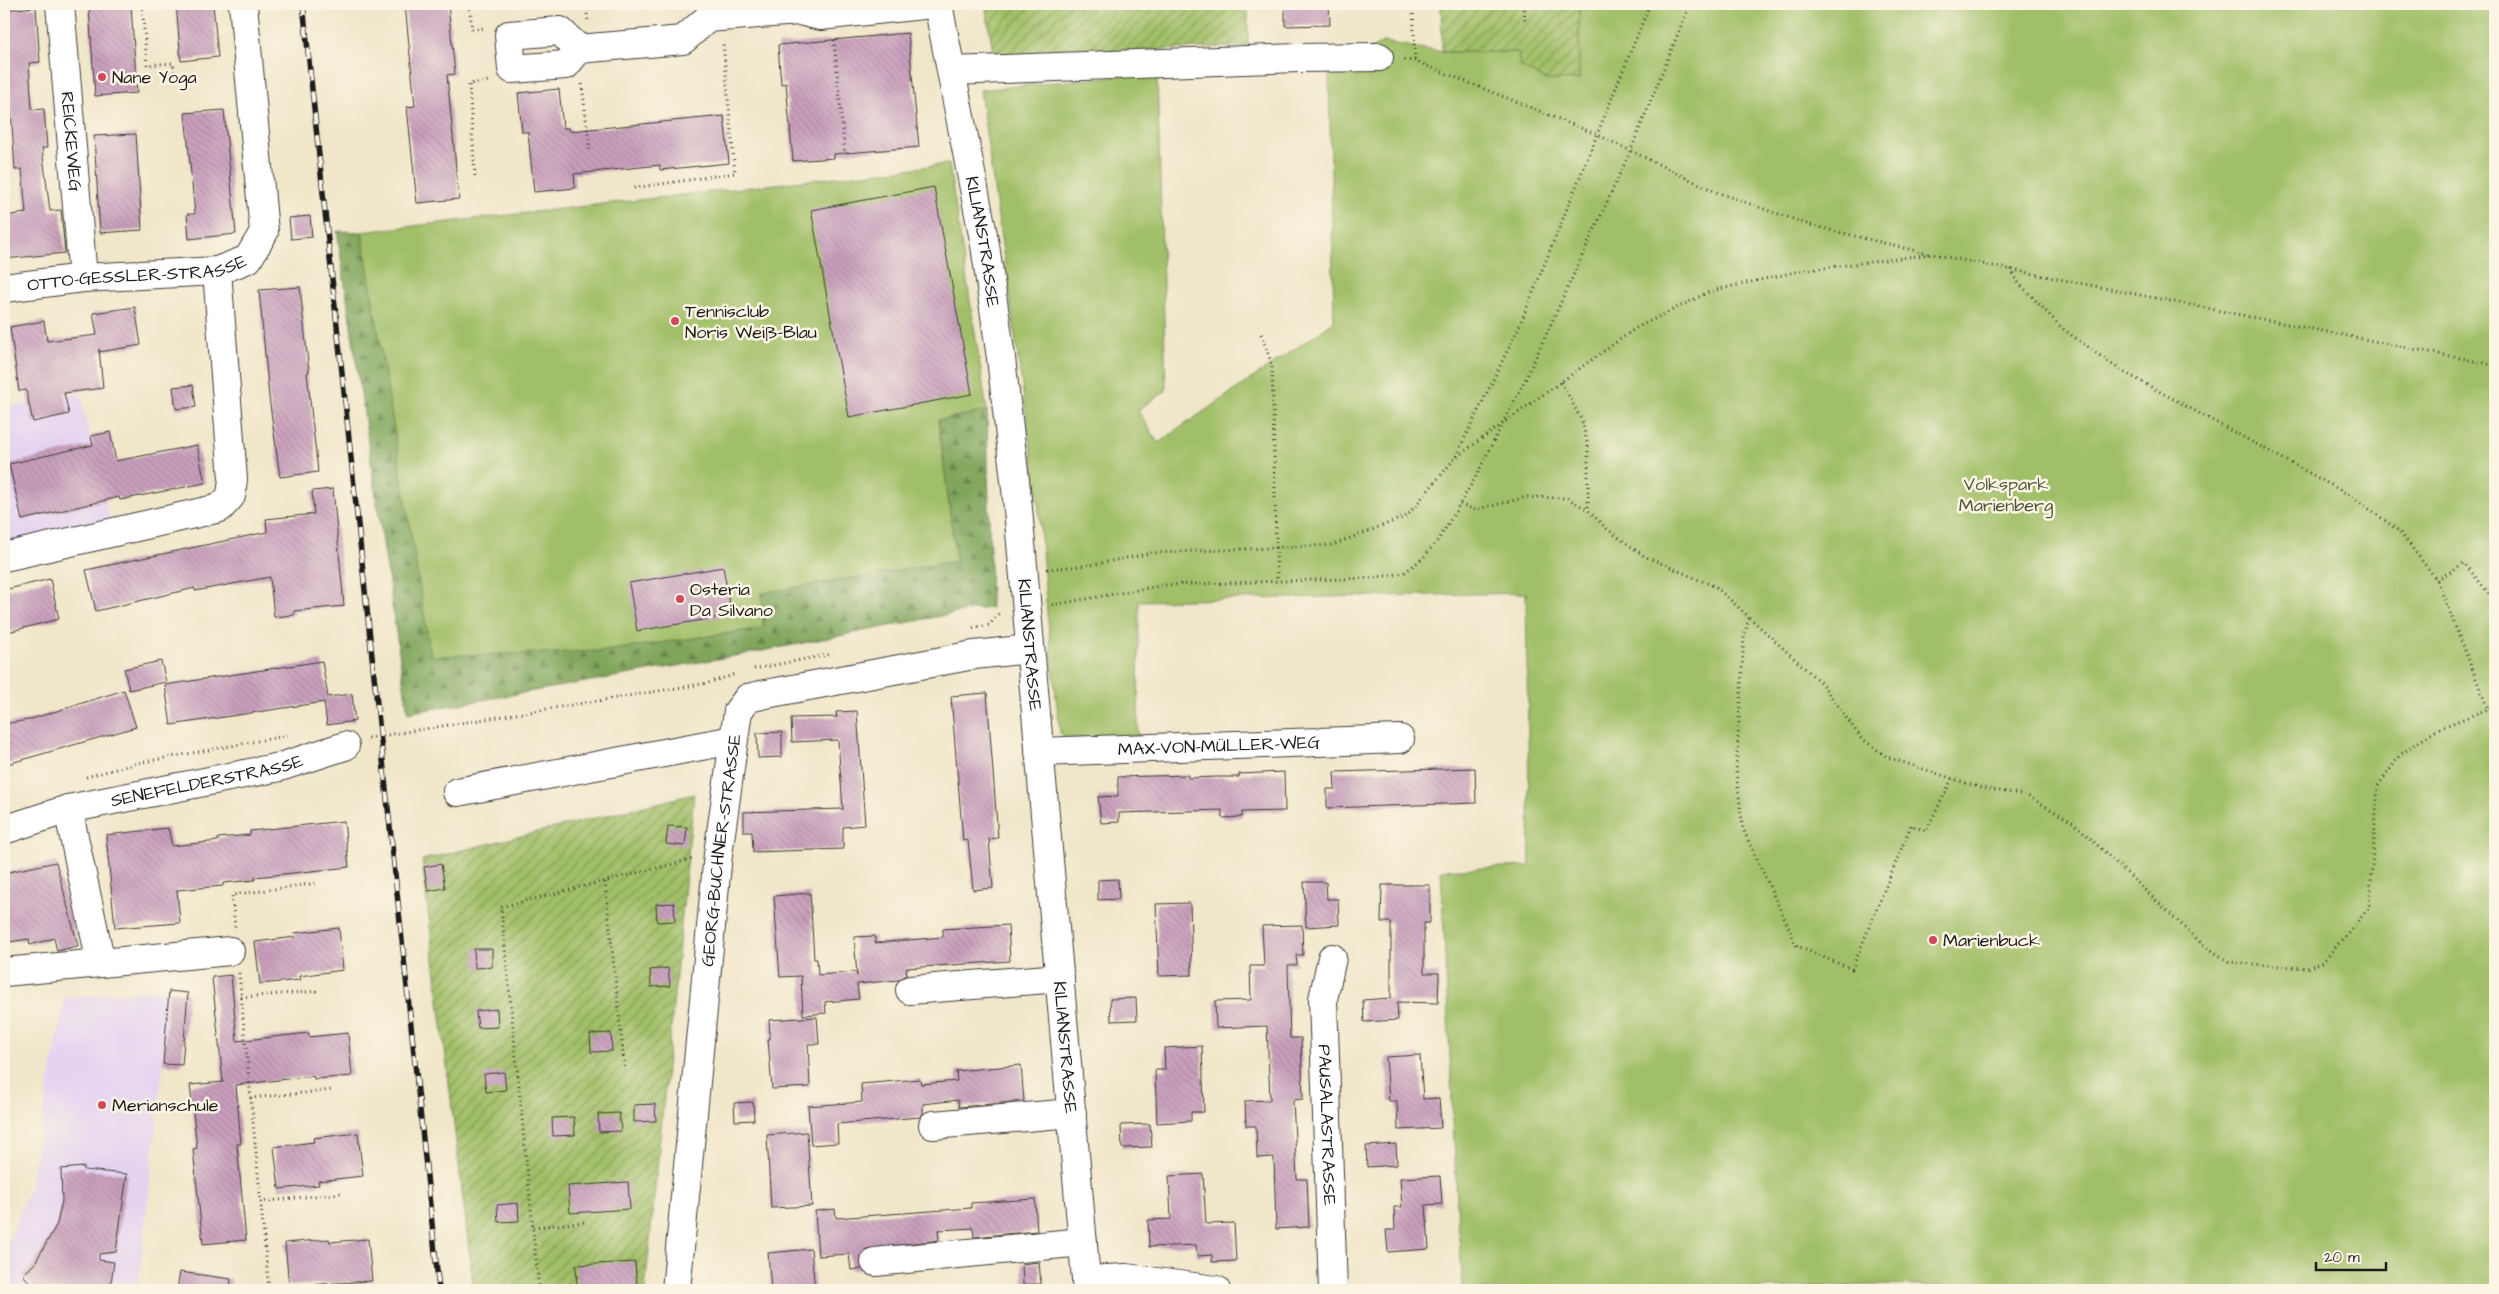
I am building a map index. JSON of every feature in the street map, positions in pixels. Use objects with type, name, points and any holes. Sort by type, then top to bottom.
[{"type":"street","name":"REICKEWEG","points":[[60,4],[83,278]]},
{"type":"street","name":"OTTO-GESSLER-STRASSE","points":[[4,288],[83,278],[216,270],[248,259],[264,232],[243,4]]},
{"type":"street","points":[[578,48],[566,65],[512,69],[509,35],[560,31],[578,48],[683,40],[708,18],[720,16],[798,11],[820,16],[932,4]]},
{"type":"street","name":"KILIANSTRASSE","points":[[938,4],[985,246],[1001,358],[1015,606],[1030,649],[1087,1285]]},
{"type":"street","points":[[952,71],[1298,58],[1378,58]]},
{"type":"street","points":[[4,557],[220,508],[231,496],[233,479],[216,270]]},
{"type":"street","name":"GEORG-BUCHNER-STRASSE","points":[[676,1290],[718,854],[738,711],[748,698],[974,655],[1030,649]]},
{"type":"street","name":"MAX-VON-MÜLLER-WEG","points":[[1039,752],[1400,739]]},
{"type":"street","points":[[457,792],[733,740]]},
{"type":"street","name":"SENEFELDERSTRASSE","points":[[4,830],[68,810],[280,767],[345,746]]},
{"type":"street","points":[[68,810],[101,963]]},
{"type":"street","points":[[4,972],[233,951]]},
{"type":"street","name":"PAUSALASTRASSE","points":[[1332,958],[1323,999],[1333,1290]]},
{"type":"street","points":[[910,990],[1060,978]]},
{"type":"street","points":[[933,1125],[1072,1113]]},
{"type":"street","points":[[875,1262],[1083,1242]]},
{"type":"street","points":[[1087,1285],[1126,1278],[1216,1290]]},
{"type":"path","points":[[142,4],[147,65],[173,63],[174,73]]},
{"type":"path","points":[[469,4],[472,29],[495,27],[509,35]]},
{"type":"path","points":[[1413,4],[1415,61]]},
{"type":"path","points":[[1524,4],[1525,24]]},
{"type":"path","points":[[1455,458],[1519,327],[1650,4]]},
{"type":"path","points":[[970,628],[989,625],[1015,606],[1051,605],[1165,586],[1277,580],[1372,578],[1404,573],[1424,557],[1439,539],[1460,504],[1527,376],[1630,152],[1690,4]]},
{"type":"path","points":[[831,15],[845,154]]},
{"type":"path","points":[[634,188],[735,173],[720,16]]},
{"type":"path","points":[[578,48],[590,152]]},
{"type":"path","points":[[1378,58],[1415,61],[1598,135],[1716,192],[1810,224],[1932,254],[2495,365]]},
{"type":"path","points":[[475,176],[469,84],[499,79],[512,69]]},
{"type":"path","points":[[1040,569],[1091,565],[1152,553],[1333,545],[1407,516],[1455,458],[1503,422],[1636,328],[1711,291],[1800,271],[1932,254]]},
{"type":"path","points":[[2010,268],[2017,282],[2064,329],[2120,370],[2353,497],[2399,531],[2437,580],[2488,709]]},
{"type":"path","points":[[1261,334],[1272,365],[1277,580]]},
{"type":"path","points":[[1562,382],[1582,421],[1588,446],[1588,510]]},
{"type":"path","points":[[1460,504],[1475,510],[1527,497],[1567,498],[1588,510],[1607,529],[1644,556],[1716,587],[1822,684],[1861,738],[1887,757],[1981,788],[2026,795],[2074,823],[2201,944],[2229,962],[2306,968],[2323,962],[2368,908],[2378,786],[2402,754],[2438,729],[2495,707]]},
{"type":"path","points":[[2437,580],[2464,562],[2495,601]]},
{"type":"path","points":[[1750,618],[1744,636],[1736,772],[1743,829],[1797,946],[1852,969],[1912,825],[1926,832],[1952,779]]},
{"type":"path","points":[[752,669],[837,653]]},
{"type":"path","points":[[345,746],[366,739],[708,683],[744,672]]},
{"type":"path","points":[[539,1290],[501,907],[718,854]]},
{"type":"path","points":[[605,882],[625,1071]]},
{"type":"path","points":[[269,1290],[241,997],[233,951],[232,895],[318,883]]},
{"type":"path","points":[[241,997],[320,991]]},
{"type":"path","points":[[250,1098],[333,1090]]},
{"type":"path","points":[[260,1202],[341,1193]]},
{"type":"path","points":[[533,1227],[586,1222]]},
{"type":"shaded area","points":[[80,393],[110,520],[4,543],[4,408]]},
{"type":"shaded area","name":"Merianschule","points":[[168,988],[163,1064],[138,1290],[4,1290],[4,1254],[29,1189],[65,998]]},
{"type":"green space","points":[[985,4],[1248,4],[1248,46],[994,57]]},
{"type":"green space","points":[[1441,4],[1579,4],[1579,79],[1546,80],[1520,66],[1518,52],[1442,52]]},
{"type":"green space","name":"Volkspark Marienberg","points":[[1579,4],[2495,4],[2495,1290],[2186,1290],[1873,1285],[1694,1290],[1463,1290],[1458,1224],[1441,870],[1530,866],[1526,593],[1139,601],[1138,738],[1066,738],[1060,733],[1047,613],[1038,498],[980,90],[1157,72],[1166,391],[1138,410],[1158,443],[1334,322],[1329,71],[1384,42],[1442,52],[1519,52],[1520,66],[1546,80],[1579,79]]},
{"type":"green space","name":"Tennisclub Noris Weiß-Blau","points":[[949,164],[987,411],[938,420],[956,561],[762,593],[763,628],[603,651],[431,656],[362,232]]},
{"type":"green space","points":[[337,231],[362,232],[431,655],[603,651],[763,628],[762,593],[956,561],[938,420],[987,411],[991,608],[971,610],[757,652],[408,713]]},
{"type":"green space","points":[[694,794],[645,1290],[474,1290],[422,860]]},
{"type":"building","points":[[176,4],[213,4],[218,57],[181,61]]},
{"type":"building","points":[[405,4],[448,4],[455,74],[447,75],[459,199],[417,203],[407,107],[415,106]]},
{"type":"building","points":[[1285,4],[1329,4],[1330,25],[1285,26]]},
{"type":"building","points":[[131,5],[137,93],[95,96],[89,8]]},
{"type":"building","points":[[36,7],[40,62],[29,63],[32,110],[44,109],[47,148],[42,148],[50,211],[61,210],[65,253],[4,259],[4,216],[26,213],[22,169],[15,170],[8,64],[4,65],[4,10]]},
{"type":"building","points":[[908,33],[919,147],[834,154],[834,158],[793,161],[786,83],[781,84],[778,45]]},
{"type":"building","points":[[559,89],[563,128],[569,128],[570,131],[724,116],[729,163],[660,170],[660,165],[574,174],[575,188],[534,192],[528,132],[522,132],[518,93]]},
{"type":"building","points":[[224,110],[236,234],[189,239],[187,214],[195,214],[185,113]]},
{"type":"building","points":[[136,134],[142,230],[100,233],[94,136]]},
{"type":"building","points":[[934,187],[972,394],[849,417],[811,210]]},
{"type":"building","points":[[310,216],[312,237],[291,239],[289,218]]},
{"type":"building","points":[[300,287],[318,472],[280,477],[269,397],[259,290]]},
{"type":"building","points":[[135,307],[141,345],[99,352],[103,388],[64,393],[69,414],[33,422],[26,390],[19,391],[10,327],[44,321],[47,341],[97,335],[93,313]]},
{"type":"building","points":[[193,385],[196,407],[176,409],[173,387]]},
{"type":"building","points":[[110,432],[116,461],[197,445],[205,483],[120,500],[119,497],[22,520],[9,464],[93,445],[91,436]]},
{"type":"building","points":[[333,489],[344,606],[294,611],[294,615],[274,617],[270,577],[195,591],[195,588],[96,611],[86,570],[267,532],[266,519],[314,514],[312,491]]},
{"type":"building","name":"Osteria Da Silvano","points":[[723,567],[732,615],[637,631],[629,583]]},
{"type":"building","points":[[50,579],[59,619],[4,633],[4,590]]},
{"type":"building","points":[[161,661],[166,682],[129,690],[124,669]]},
{"type":"building","points":[[322,661],[328,697],[352,694],[355,721],[327,725],[324,702],[171,725],[165,685]]},
{"type":"building","points":[[124,690],[136,727],[4,765],[4,724],[28,720]]},
{"type":"building","points":[[987,693],[998,838],[989,839],[993,888],[973,890],[968,840],[963,841],[951,696]]},
{"type":"building","points":[[857,711],[865,825],[843,827],[843,849],[753,852],[752,832],[744,832],[744,812],[843,809],[838,740],[792,742],[791,718],[837,717],[836,712]]},
{"type":"building","points":[[782,732],[782,757],[758,758],[757,733]]},
{"type":"building","points":[[1475,768],[1476,803],[1327,808],[1327,789],[1335,789],[1334,772]]},
{"type":"building","points":[[1284,772],[1285,811],[1242,812],[1242,817],[1222,818],[1222,810],[1119,813],[1119,822],[1101,823],[1098,797],[1118,796],[1118,777],[1188,775],[1188,778],[1239,777],[1239,774]]},
{"type":"building","points":[[344,821],[349,867],[255,877],[255,880],[223,883],[223,886],[177,890],[180,923],[115,928],[106,835],[168,828],[172,846],[250,835],[250,831]]},
{"type":"building","points":[[668,826],[687,827],[685,846],[666,844]]},
{"type":"building","points":[[56,862],[78,946],[57,951],[54,938],[30,945],[29,939],[9,942],[4,923],[4,873]]},
{"type":"building","points":[[441,864],[445,888],[428,891],[424,867]]},
{"type":"building","points":[[1118,879],[1119,899],[1098,900],[1098,880]]},
{"type":"building","points":[[1304,882],[1326,882],[1327,899],[1338,899],[1339,925],[1306,927]]},
{"type":"building","points":[[1382,885],[1430,885],[1430,923],[1424,923],[1424,973],[1439,973],[1438,1003],[1397,1002],[1398,1020],[1364,1022],[1363,1000],[1391,998],[1391,922],[1381,922]]},
{"type":"building","points":[[810,893],[814,959],[817,959],[818,975],[856,972],[857,976],[854,937],[875,936],[875,943],[943,937],[943,929],[1008,925],[1010,961],[906,968],[907,975],[898,980],[857,984],[859,999],[825,1002],[826,1013],[803,1015],[801,976],[780,977],[774,896]]},
{"type":"building","points":[[674,903],[675,921],[657,922],[656,904]]},
{"type":"building","points":[[1190,903],[1192,975],[1159,976],[1156,904]]},
{"type":"building","points":[[1302,925],[1303,955],[1296,955],[1297,965],[1288,965],[1290,1038],[1301,1038],[1303,1099],[1293,1100],[1297,1179],[1307,1179],[1309,1227],[1276,1229],[1274,1157],[1257,1158],[1256,1126],[1246,1126],[1245,1101],[1270,1100],[1267,1026],[1216,1028],[1215,1001],[1251,1000],[1250,966],[1264,966],[1262,926]]},
{"type":"building","points":[[339,928],[343,970],[299,976],[300,980],[260,984],[255,942],[295,937],[294,933]]},
{"type":"building","points":[[474,949],[492,949],[492,967],[475,968]]},
{"type":"building","points":[[668,968],[670,986],[651,987],[650,970]]},
{"type":"building","points":[[231,975],[237,1041],[309,1033],[309,1037],[348,1033],[352,1076],[314,1079],[313,1076],[236,1085],[241,1144],[237,1144],[246,1240],[203,1244],[193,1149],[197,1148],[190,1085],[223,1082],[212,977]]},
{"type":"building","points":[[169,991],[188,993],[182,1065],[163,1064]]},
{"type":"building","points":[[1136,998],[1137,1020],[1111,1021],[1110,999]]},
{"type":"building","points":[[497,1009],[498,1027],[478,1028],[476,1011]]},
{"type":"building","points":[[817,1017],[819,1044],[808,1044],[810,1087],[772,1089],[768,1039],[770,1039],[769,1020]]},
{"type":"building","points":[[611,1033],[612,1051],[591,1052],[590,1034]]},
{"type":"building","points":[[1202,1046],[1204,1112],[1191,1112],[1191,1121],[1157,1123],[1155,1070],[1165,1070],[1164,1048]]},
{"type":"building","points":[[1420,1055],[1423,1099],[1439,1098],[1441,1128],[1398,1130],[1397,1101],[1389,1101],[1386,1057]]},
{"type":"building","points":[[1021,1065],[1024,1101],[959,1107],[958,1100],[923,1104],[923,1113],[920,1117],[837,1124],[838,1143],[811,1145],[808,1106],[862,1102],[861,1084],[920,1079],[921,1084],[957,1081],[956,1071]]},
{"type":"building","points":[[504,1072],[506,1090],[486,1092],[484,1074]]},
{"type":"building","points":[[753,1102],[754,1120],[735,1121],[734,1103]]},
{"type":"building","points":[[655,1104],[656,1121],[634,1122],[634,1105]]},
{"type":"building","points":[[619,1113],[621,1131],[599,1132],[598,1114]]},
{"type":"building","points":[[574,1117],[575,1135],[553,1136],[552,1118]]},
{"type":"building","points":[[1150,1124],[1152,1147],[1122,1148],[1121,1125]]},
{"type":"building","points":[[807,1132],[812,1206],[771,1208],[767,1135]]},
{"type":"building","points":[[358,1133],[363,1176],[318,1181],[319,1185],[279,1189],[274,1147],[314,1142],[313,1138]]},
{"type":"building","points":[[1396,1144],[1397,1165],[1367,1167],[1366,1146]]},
{"type":"building","points":[[84,1167],[84,1170],[127,1174],[116,1252],[99,1254],[99,1260],[114,1262],[110,1290],[37,1290],[23,1275],[35,1263],[57,1224],[62,1201],[61,1169]]},
{"type":"building","points":[[1203,1174],[1206,1224],[1234,1223],[1236,1261],[1212,1262],[1212,1255],[1197,1256],[1196,1245],[1149,1247],[1148,1220],[1171,1219],[1169,1176]]},
{"type":"building","points":[[1440,1176],[1442,1204],[1426,1205],[1429,1249],[1388,1252],[1386,1230],[1395,1230],[1394,1207],[1402,1207],[1400,1178]]},
{"type":"building","points":[[628,1182],[630,1209],[570,1213],[568,1186]]},
{"type":"building","points":[[1035,1199],[1037,1231],[974,1237],[973,1228],[938,1230],[939,1240],[866,1249],[861,1256],[862,1269],[851,1270],[849,1254],[818,1256],[815,1211],[835,1209],[836,1218],[971,1208],[971,1203]]},
{"type":"building","points":[[518,1203],[519,1221],[498,1222],[497,1205]]},
{"type":"building","points":[[329,1239],[330,1242],[368,1239],[372,1281],[289,1286],[285,1243]]},
{"type":"building","points":[[811,1249],[815,1290],[771,1290],[768,1253]]},
{"type":"building","points":[[635,1262],[637,1287],[577,1290],[576,1265]]},
{"type":"building","points":[[1039,1262],[1041,1284],[1023,1285],[1022,1264]]},
{"type":"building","points":[[180,1272],[231,1279],[230,1290],[177,1290]]},
{"type":"railway","points":[[303,4],[439,1290]]},
{"type":"place","name":"Nane Yoga","points":[[102,77]]},
{"type":"place","name":"Tennisclub Noris Weiß-Blau","points":[[675,321]]},
{"type":"place","name":"Osteria Da Silvano","points":[[680,599]]},
{"type":"place","name":"Marienbuck","points":[[1933,940]]},
{"type":"place","name":"Merianschule","points":[[102,1105]]}]
